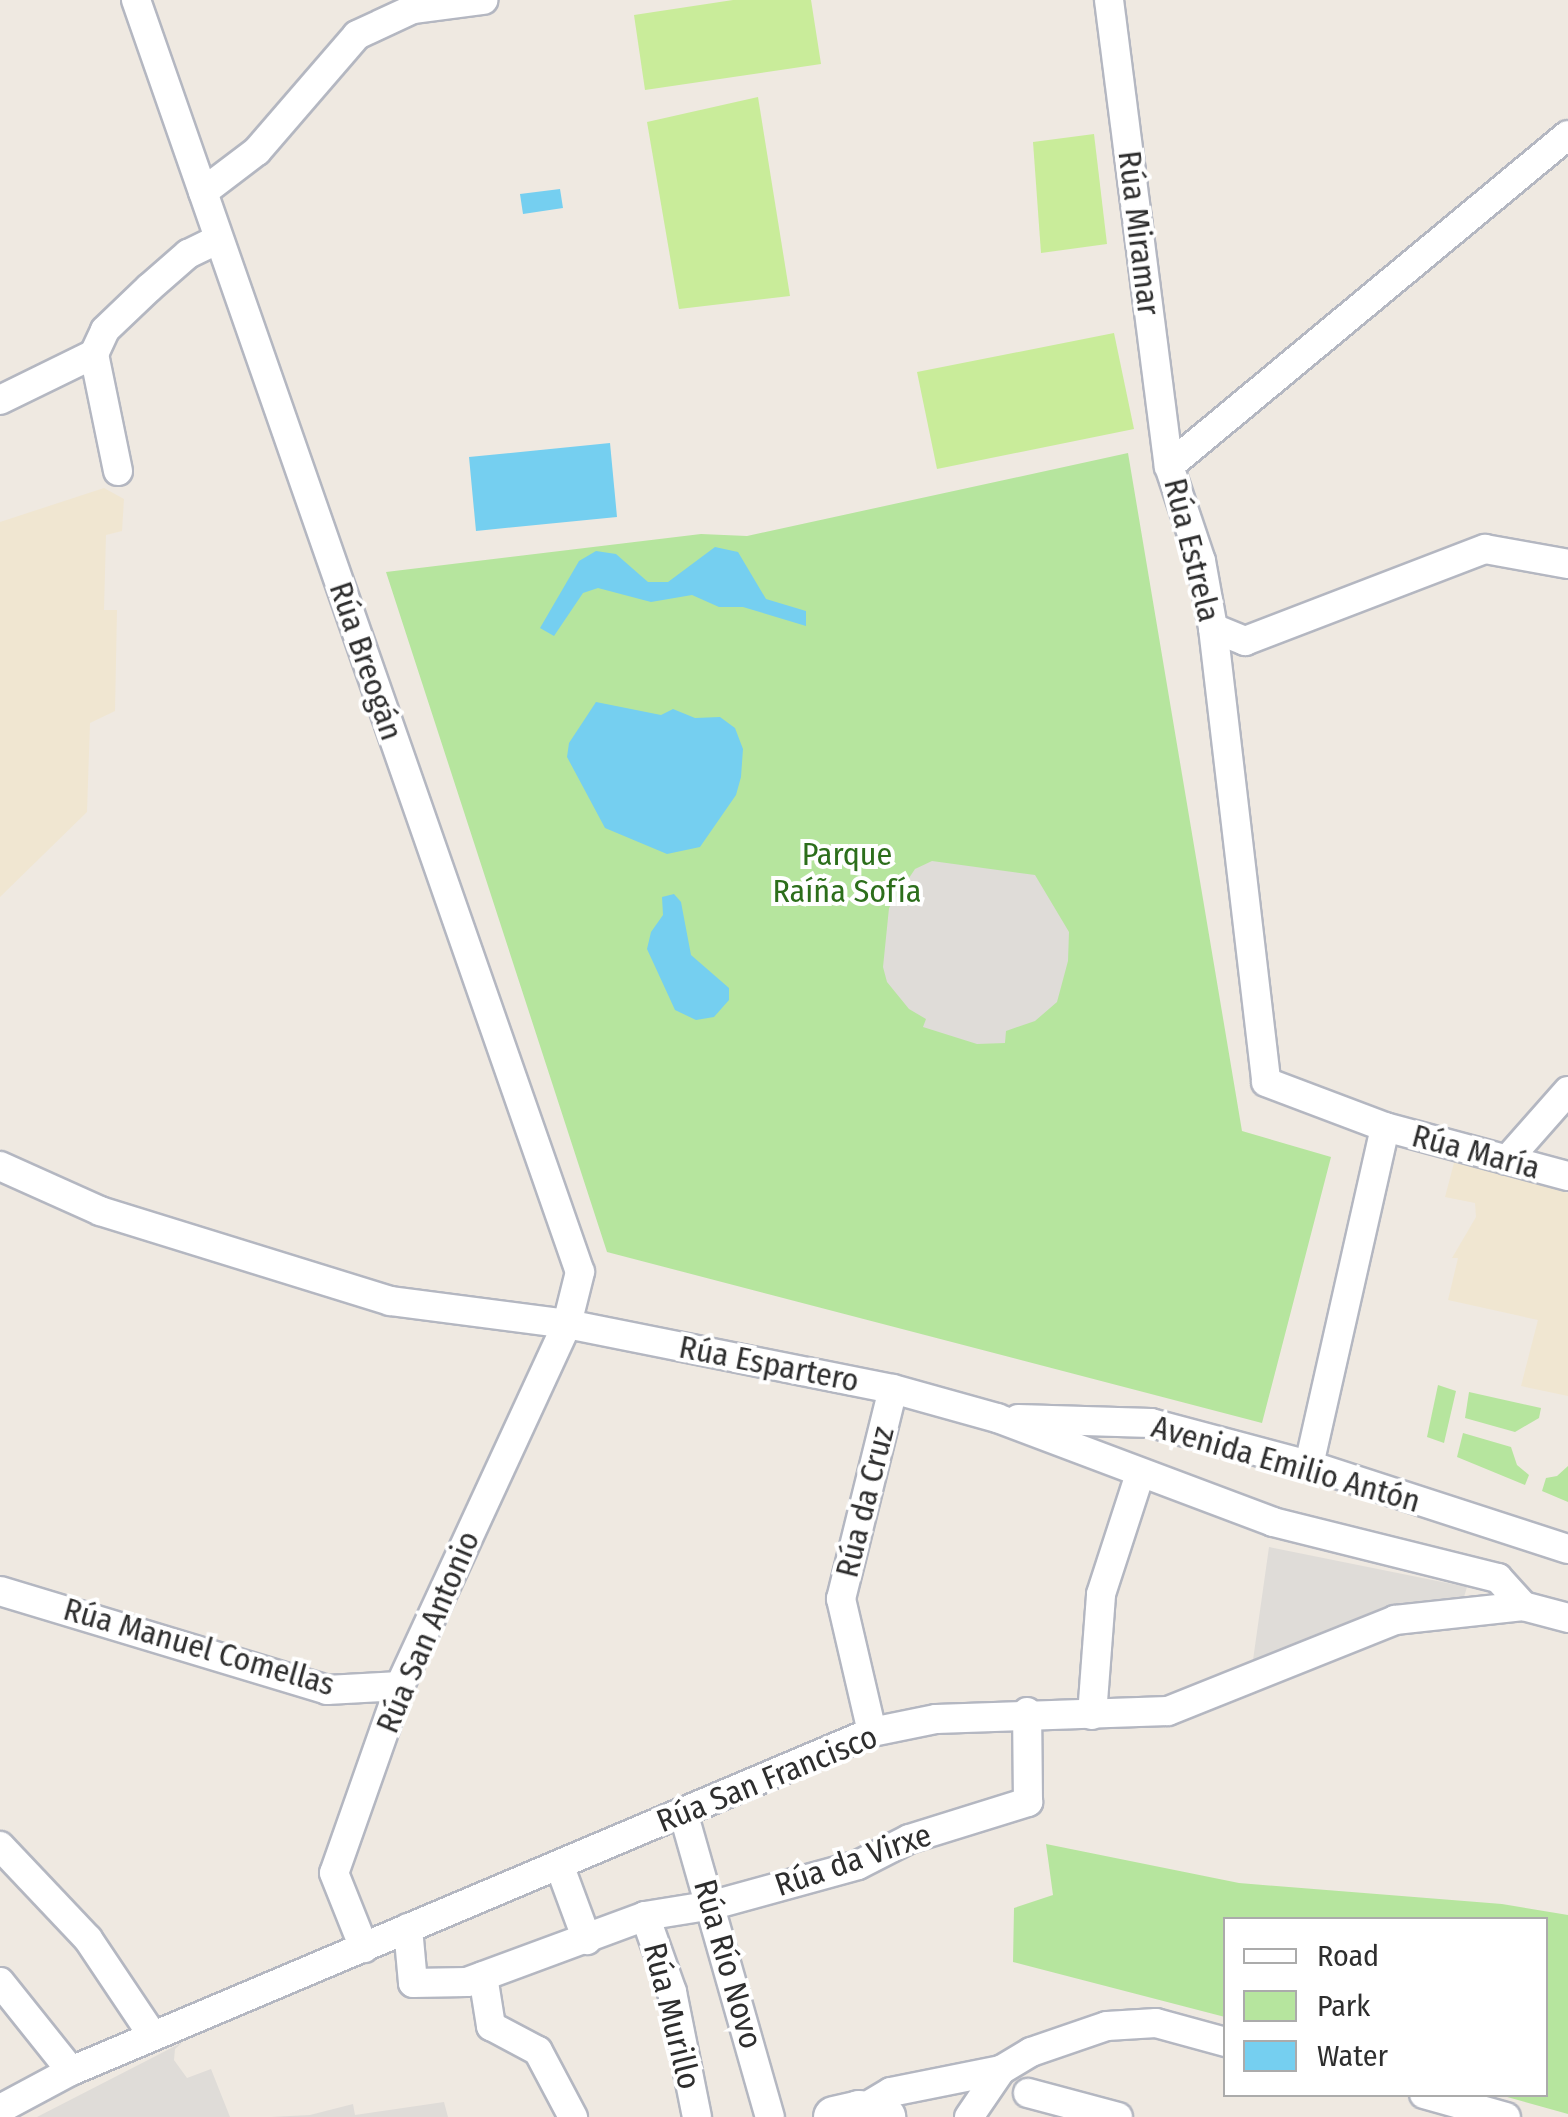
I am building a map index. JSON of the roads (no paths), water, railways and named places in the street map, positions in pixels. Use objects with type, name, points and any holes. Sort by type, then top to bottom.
[{"type":"street","name":"Rúa Breogán","points":[[136,0],[580,1272],[566,1324]]},
{"type":"street","points":[[203,192],[257,151],[357,36],[413,9],[483,0]]},
{"type":"street","name":"Rúa Miramar","points":[[1109,0],[1169,466]]},
{"type":"street","name":"Rúa Estrela","points":[[1385,1127],[1266,1082],[1213,628],[1201,561],[1169,466],[1568,136]]},
{"type":"street","points":[[118,471],[94,354],[105,330],[148,288],[188,254],[219,240]]},
{"type":"street","points":[[0,400],[94,354]]},
{"type":"street","points":[[1213,628],[1245,641],[1485,549],[1568,564]]},
{"type":"street","points":[[1508,1160],[1568,1091]]},
{"type":"street","points":[[1309,1464],[1385,1127]]},
{"type":"street","name":"Rúa María","points":[[1385,1127],[1568,1176]]},
{"type":"street","name":"Rúa Espartero","points":[[0,1166],[100,1210],[390,1301],[566,1324],[893,1389],[997,1418],[1273,1522],[1498,1578],[1523,1606]]},
{"type":"street","name":"Rúa San Antonio","points":[[364,1948],[334,1873],[400,1686],[566,1324]]},
{"type":"street","name":"Rúa da Cruz","points":[[872,1732],[841,1599],[893,1389]]},
{"type":"street","name":"Avenida Emilio Antón","points":[[997,1418],[1151,1423],[1309,1464],[1568,1549]]},
{"type":"street","points":[[1092,1715],[1101,1594],[1140,1474]]},
{"type":"street","name":"Rúa Manuel Comellas","points":[[0,1590],[327,1690],[400,1686]]},
{"type":"street","points":[[1523,1606],[1568,1618]]},
{"type":"street","name":"Rúa San Francisco","points":[[0,2108],[71,2071],[560,1868],[872,1732],[936,1718],[1026,1712],[1092,1715],[1168,1711],[1395,1620],[1523,1606]]},
{"type":"street","name":"Rúa da Virxe","points":[[408,1928],[413,1983],[468,1982],[645,1916],[713,1905],[831,1874],[908,1839],[1028,1802],[1026,1712]]},
{"type":"street","name":"Rúa Río Novo","points":[[682,1812],[713,1905],[770,2117]]},
{"type":"street","points":[[6,1861],[88,1939],[153,2036]]},
{"type":"street","points":[[560,1868],[587,1940]]},
{"type":"street","name":"Rúa Murillo","points":[[645,1916],[672,1992],[697,2117]]},
{"type":"street","points":[[483,1976],[491,2026],[538,2050],[573,2117]]},
{"type":"street","points":[[0,1982],[71,2071]]},
{"type":"street","points":[[859,2115],[892,2092],[1001,2070],[1030,2052],[1107,2026],[1156,2024],[1223,2041]]},
{"type":"street","points":[[969,2117],[1001,2070]]},
{"type":"street","points":[[1028,2092],[1118,2117]]},
{"type":"street","points":[[1435,2097],[1506,2117]]},
{"type":"water","points":[[560,189],[563,208],[523,214],[520,194]]},
{"type":"water","points":[[610,443],[617,517],[476,531],[469,457]]},
{"type":"water","points":[[715,547],[738,552],[766,599],[806,611],[806,626],[743,607],[719,607],[692,595],[651,602],[598,588],[583,593],[554,636],[540,628],[579,561],[596,551],[616,554],[648,582],[668,582]]},
{"type":"water","points":[[596,702],[661,715],[673,709],[695,718],[720,717],[735,728],[743,749],[736,795],[700,847],[667,854],[605,828],[567,757],[569,743]]},
{"type":"water","points":[[674,894],[681,902],[691,955],[729,988],[729,1000],[714,1017],[696,1020],[675,1010],[647,949],[651,932],[663,915],[662,897]]},
{"type":"park label","name":"Parque Raíña Sofía","points":[[847,874]]}]
